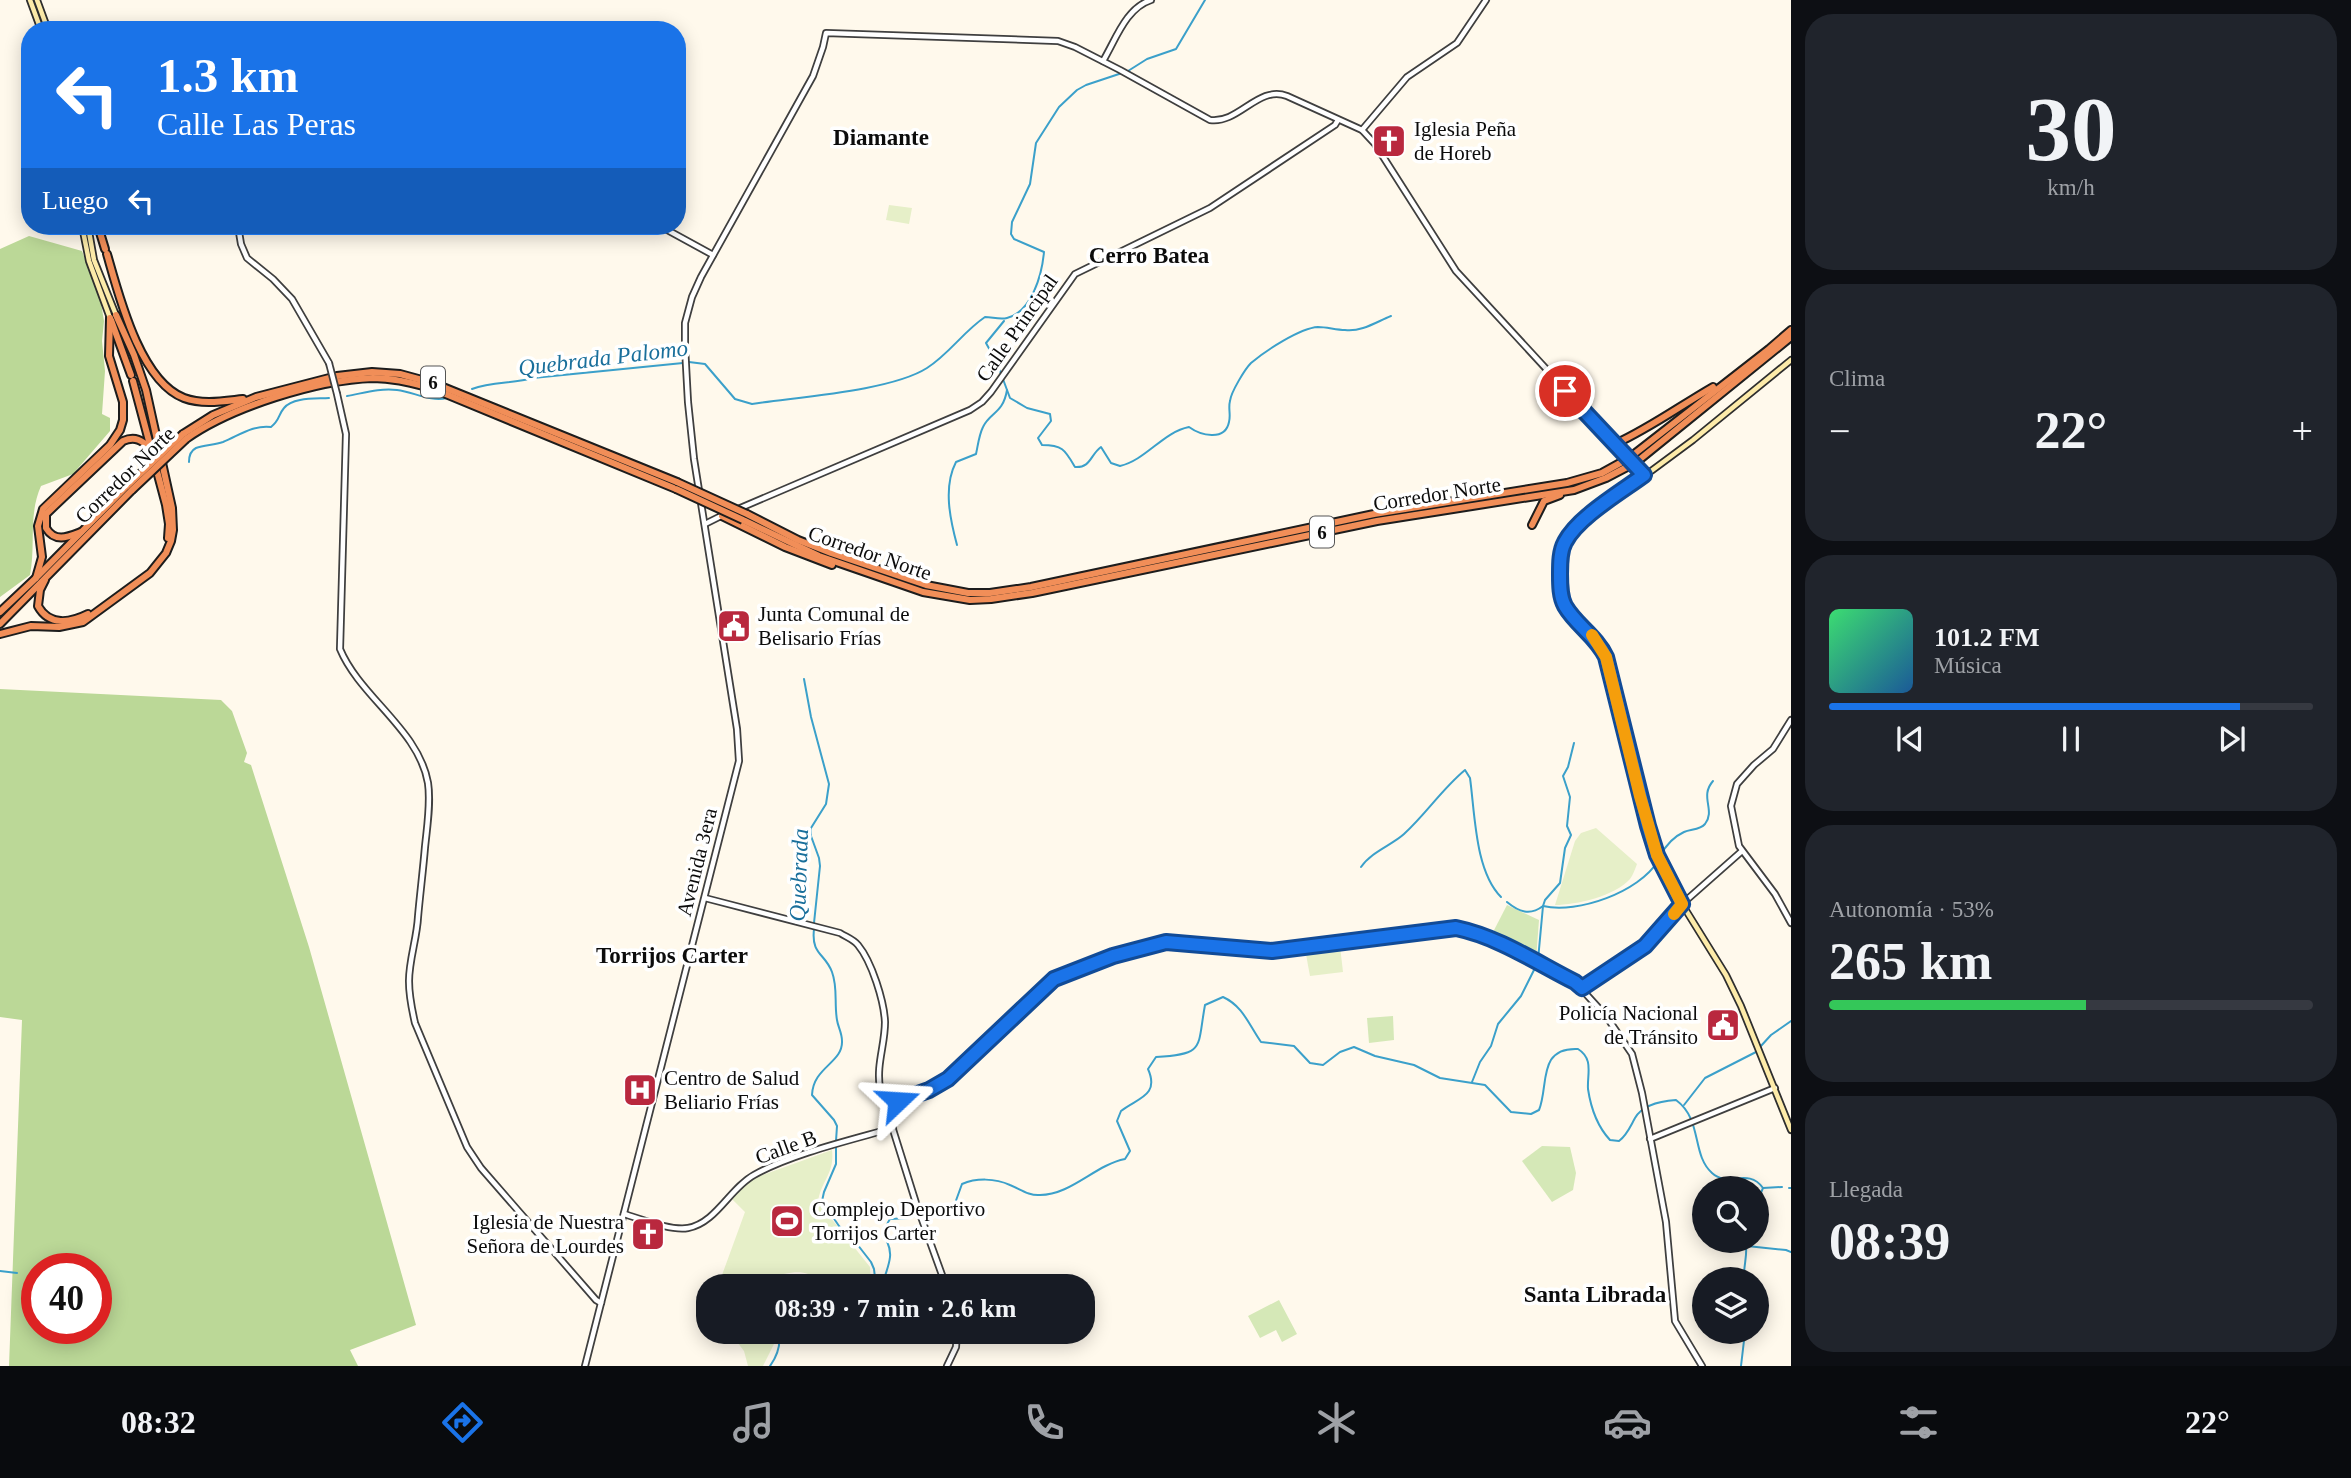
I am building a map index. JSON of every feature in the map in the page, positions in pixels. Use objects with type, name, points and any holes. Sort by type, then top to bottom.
[{"type":"highway","points":[[101,235],[128,319],[148,364],[162,384],[172,392],[197,401],[256,397]]},
{"type":"highway","points":[[45,580],[38,598],[41,612],[55,621],[72,621],[89,614],[157,560],[164,550],[169,524],[160,479],[113,317]]},
{"type":"highway","points":[[36,579],[42,556],[38,526],[43,509],[110,445],[123,420],[123,402],[108,356],[113,317]]},
{"type":"highway","points":[[0,634],[30,626],[60,626],[83,622],[150,573],[171,541],[172,508],[146,390],[134,355],[113,317]]},
{"type":"highway","name":"Corredor Norte","points":[[1636,457],[1791,330]]},
{"type":"highway","name":"Corredor Norte","points":[[888,579],[947,590],[990,593],[1469,503],[1574,489],[1606,478],[1636,457],[1791,337]]},
{"type":"highway","name":"Corredor Norte","points":[[0,612],[184,437],[213,415],[256,397],[353,373],[400,374],[433,383],[676,485],[745,517],[796,546],[905,586],[946,597],[991,599],[1032,593],[1158,563]]},
{"type":"highway","points":[[1615,444],[1650,427],[1673,410],[1733,376]]},
{"type":"highway","name":"Corredor Norte","points":[[184,437],[228,414],[299,391],[353,380],[400,380],[431,387],[676,485]]},
{"type":"highway","points":[[82,532],[64,538],[53,537],[46,528],[46,514],[123,441],[137,439],[151,449]]},
{"type":"highway","name":"Corredor Norte","points":[[1518,495],[1624,465]]},
{"type":"highway","name":"Corredor Norte","points":[[0,624],[45,580],[129,488]]},
{"type":"highway","points":[[1532,525],[1545,501],[1574,489]]},
{"type":"highway","points":[[722,516],[785,547],[888,579]]},
{"type":"main road","points":[[30,0],[38,21]]},
{"type":"main road","points":[[37,0],[45,21]]},
{"type":"main road","points":[[84,235],[89,261],[113,317]]},
{"type":"main road","points":[[90,235],[94,260],[113,317]]},
{"type":"main road","points":[[1791,360],[1692,440],[1585,520],[1564,545],[1560,579],[1563,603],[1571,615],[1597,640],[1606,657],[1640,796],[1663,867],[1682,904],[1726,975],[1761,1051],[1791,1130]]},
{"type":"street","points":[[1151,0],[1135,8],[1103,61],[1210,120],[1221,120],[1265,96],[1276,93],[1362,130],[1375,144],[1456,271],[1644,475]]},
{"type":"street","points":[[1362,130],[1408,77],[1457,43],[1486,0]]},
{"type":"street","name":"Avenida 3era","points":[[585,1366],[740,751],[694,459],[685,357],[685,323],[689,306],[713,255],[813,76],[826,33],[1058,41],[1103,61]]},
{"type":"street","name":"Calle Principal","points":[[705,524],[970,410],[982,402],[1003,376],[1075,274],[1210,208],[1335,125],[1338,120]]},
{"type":"street","points":[[240,235],[247,258],[292,299],[330,363],[346,434],[340,649],[350,671],[394,721],[414,749],[428,783],[426,837],[409,976],[415,1023],[467,1147],[477,1163],[601,1303]]},
{"type":"street","points":[[676,235],[713,255]]},
{"type":"street","points":[[1791,720],[1773,748],[1754,765],[1735,789],[1731,806],[1739,846],[1775,894],[1791,923]]},
{"type":"street","points":[[1582,988],[1645,946],[1682,904],[1742,851]]},
{"type":"street","points":[[705,898],[840,933],[857,943],[866,958],[879,993],[885,1022],[878,1076],[885,1105],[942,1274]]},
{"type":"street","points":[[885,1105],[929,1090],[948,1079],[1054,979],[1101,960],[1166,942],[1272,951],[1456,928],[1476,932],[1575,982],[1606,1016],[1632,1054],[1666,1222],[1675,1321],[1702,1366]]},
{"type":"street","points":[[1650,1139],[1775,1088]]},
{"type":"street","name":"Calle B","points":[[624,1214],[674,1228],[690,1228],[712,1214],[751,1176],[778,1164],[893,1128]]},
{"type":"street","points":[[947,1366],[956,1344]]},
{"type":"green space","points":[[889,205],[912,208],[909,224],[886,220]]},
{"type":"green space","points":[[29,236],[82,251],[101,303],[104,321],[102,414],[110,418],[110,431],[73,474],[41,486],[33,519],[30,575],[0,597],[0,249]]},
{"type":"green space","points":[[0,689],[221,700],[232,711],[247,753],[244,762],[251,765],[309,947],[416,1325],[350,1350],[358,1366],[9,1366],[22,1020],[0,1017]]},
{"type":"green space","points":[[1596,828],[1637,864],[1632,876],[1623,885],[1605,895],[1555,905],[1575,841],[1581,833]]},
{"type":"green space","points":[[1507,905],[1539,920],[1536,959],[1491,936]]},
{"type":"green space","points":[[1340,946],[1343,972],[1310,976],[1305,949]]},
{"type":"green space","points":[[1393,1016],[1394,1040],[1369,1043],[1367,1018]]},
{"type":"green space","points":[[1542,1146],[1570,1147],[1576,1173],[1573,1190],[1552,1202],[1522,1161]]},
{"type":"green space","name":"Complejo Deportivo Torrijos Carter","points":[[832,1150],[832,1165],[818,1202],[870,1267],[870,1274],[722,1274],[745,1212],[730,1197],[749,1180]]},
{"type":"green space","points":[[1279,1300],[1297,1334],[1282,1342],[1276,1330],[1260,1338],[1248,1316]]},
{"type":"green space","points":[[739,1344],[774,1344],[763,1366],[748,1366],[744,1351]]},
{"type":"waterway","name":"Quebrada Palomo","points":[[1128,71],[1147,59],[1176,49],[1205,0]]},
{"type":"waterway","name":"Quebrada Palomo","points":[[689,362],[705,364],[735,399],[752,404],[843,392],[911,376],[935,362],[985,317],[1004,319],[1016,314],[1034,291],[1044,252],[1014,239],[1011,234],[1012,222],[1030,184],[1036,143],[1059,107],[1077,90],[1122,73]]},
{"type":"waterway","name":"Quebrada","points":[[1004,321],[986,343],[1010,398],[1027,408],[1050,414],[1051,421],[1038,438],[1042,445],[1063,450],[1075,467],[1080,467],[1101,447],[1111,463],[1120,466],[1138,458],[1171,434],[1189,427],[1205,434],[1223,432],[1229,422],[1229,404],[1236,387],[1248,366],[1265,352],[1311,328],[1357,330],[1391,316]]},
{"type":"waterway","name":"Quebrada Palomo","points":[[472,389],[533,378],[683,363]]},
{"type":"waterway","name":"Quebrada Palomo","points":[[347,396],[390,390],[434,399],[447,398]]},
{"type":"waterway","name":"Quebrada","points":[[957,545],[949,503],[952,472],[956,462],[976,454],[983,427],[1003,404],[1007,390]]},
{"type":"waterway","name":"Quebrada Palomo","points":[[189,462],[191,452],[196,448],[223,442],[252,429],[271,427],[288,404],[305,399],[329,398]]},
{"type":"waterway","name":"Quebrada","points":[[804,679],[829,784],[826,804],[811,828],[820,866],[814,923]]},
{"type":"waterway","points":[[1538,960],[1543,906],[1560,883],[1565,848],[1571,835],[1567,826],[1570,797],[1563,776],[1574,743]]},
{"type":"waterway","points":[[1361,867],[1370,857],[1404,834],[1465,770],[1470,778],[1481,857],[1492,886],[1501,897]]},
{"type":"waterway","points":[[1660,856],[1676,836],[1705,824],[1709,814],[1707,792],[1713,781]]},
{"type":"waterway","points":[[1507,902],[1529,912],[1543,906],[1573,907],[1590,903],[1637,882],[1658,861]]},
{"type":"waterway","name":"Quebrada","points":[[814,929],[817,949],[834,978],[836,1014],[842,1041],[838,1055],[817,1078],[812,1095],[834,1120],[837,1126],[836,1141]]},
{"type":"waterway","points":[[1472,1082],[1480,1062],[1491,1046],[1498,1024],[1521,996],[1536,966]]},
{"type":"waterway","points":[[922,1213],[954,1206],[962,1184],[967,1182],[992,1180],[1032,1194],[1051,1194],[1073,1185],[1103,1167],[1125,1159],[1130,1151],[1117,1121],[1121,1111],[1149,1091],[1151,1078],[1148,1069],[1156,1057],[1184,1054],[1196,1046],[1205,1005],[1223,997],[1236,1005],[1261,1042],[1294,1046],[1310,1063],[1323,1065],[1340,1052],[1354,1047],[1375,1056],[1414,1065],[1440,1078],[1485,1085],[1511,1112],[1531,1114],[1539,1110],[1550,1061],[1565,1050],[1578,1049],[1588,1062],[1588,1089],[1593,1110],[1610,1140],[1622,1139],[1638,1113],[1648,1106],[1676,1100],[1690,1117],[1701,1156],[1716,1176]]},
{"type":"waterway","points":[[1760,1047],[1771,1035],[1791,1021]]},
{"type":"waterway","points":[[1684,1105],[1705,1078],[1756,1052]]},
{"type":"waterway","name":"Quebrada","points":[[836,1146],[836,1164],[822,1201],[839,1226],[871,1262],[875,1274]]},
{"type":"waterway","name":"Quebrada","points":[[1769,1188],[1782,1187]]},
{"type":"waterway","points":[[886,1274],[890,1257],[885,1235],[886,1226],[890,1219],[917,1215]]},
{"type":"waterway","name":"Quebrada","points":[[1769,1248],[1791,1252]]},
{"type":"waterway","points":[[1745,1267],[1746,1253]]},
{"type":"waterway","name":"Quebrada","points":[[0,1271],[17,1273]]},
{"type":"waterway","points":[[770,1366],[779,1344]]},
{"type":"waterway","points":[[1741,1366],[1744,1344]]},
{"type":"slow traffic","points":[[1592,635],[1606,657],[1657,855],[1682,904],[1674,914]]},
{"type":"place","name":"Iglesia Peña de Horeb","points":[[1389,141]]},
{"type":"place","name":"Junta Comunal de Belisario Frías","points":[[734,626]]},
{"type":"place","name":"Policía Nacional de Tránsito","points":[[1723,1025]]},
{"type":"place","name":"Centro de Salud Beliario Frías","points":[[640,1090]]},
{"type":"place","name":"Complejo Deportivo Torrijos Carter","points":[[787,1221]]},
{"type":"place","name":"Iglesia de Nuestra Señora de Lourdes","points":[[648,1234]]},
{"type":"district","name":"Diamante","points":[[881,137]]},
{"type":"district","name":"Cerro Batea","points":[[1149,255]]},
{"type":"district","name":"Torrijos Carter","points":[[672,955]]},
{"type":"district","name":"Santa Librada","points":[[1595,1294]]},
{"type":"route","points":[[898,1101],[929,1090],[948,1079],[1054,979],[1101,960],[1166,942],[1215,944],[1272,951],[1456,928],[1476,932],[1493,940],[1582,988],[1645,946],[1682,904],[1657,855],[1648,826],[1606,657],[1597,640],[1571,615],[1563,603],[1560,579],[1564,545],[1571,534],[1644,475],[1565,391]]}]
